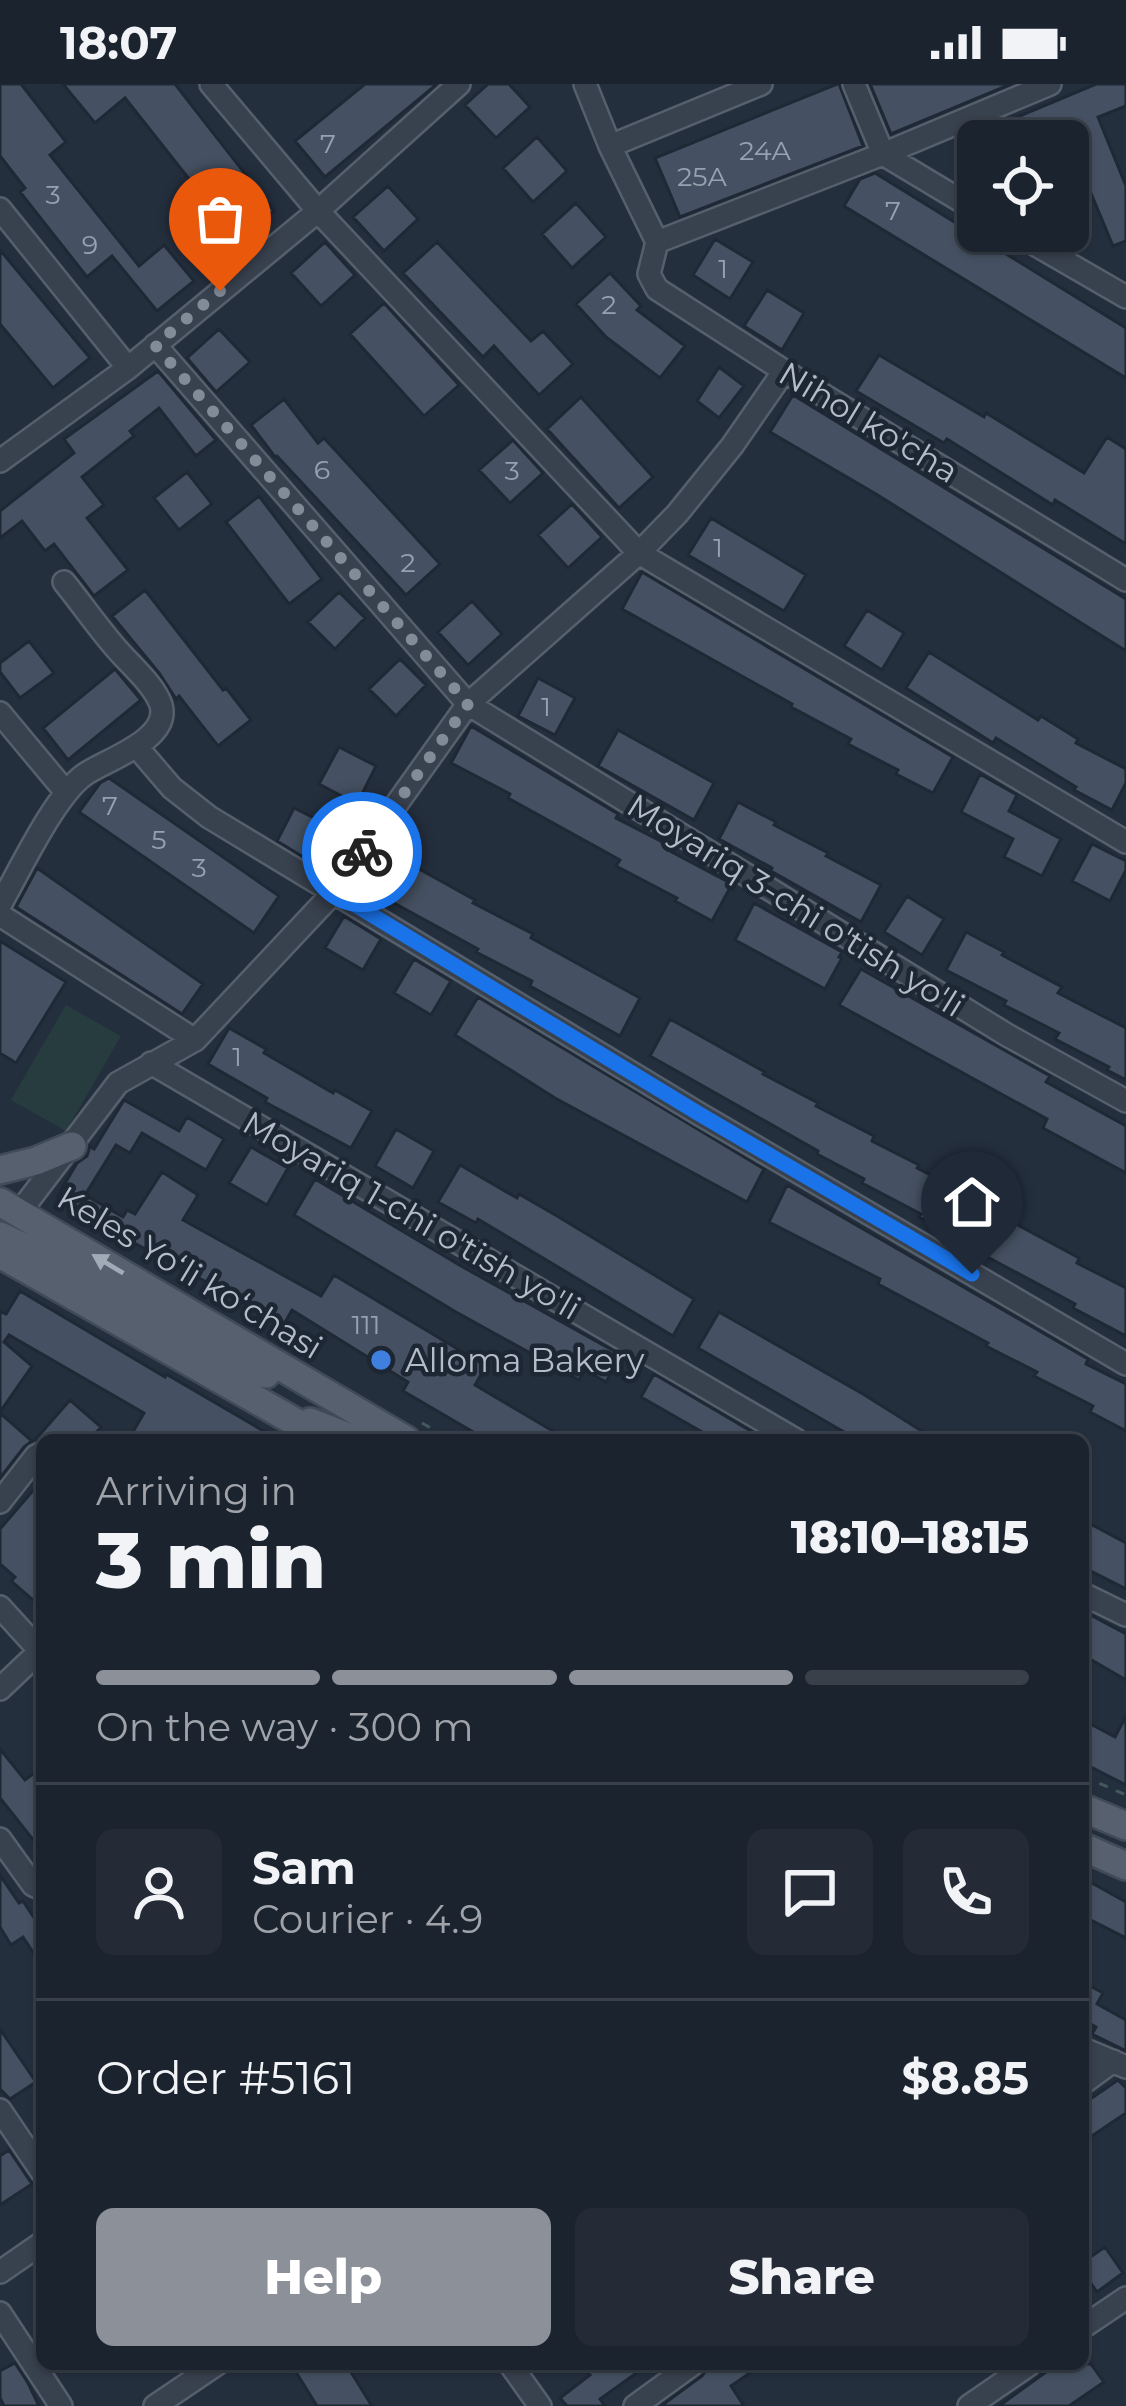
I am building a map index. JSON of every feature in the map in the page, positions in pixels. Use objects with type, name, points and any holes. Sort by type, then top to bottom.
[{"type":"main road","points":[[0,1170],[72,1146]]},
{"type":"main road","points":[[3,1228],[317,1434]]},
{"type":"main road","points":[[3,1228],[230,1359],[354,1410]]},
{"type":"main road","name":"Keles Yoʻli koʻchasi","points":[[3,1228],[70,1242],[396,1434]]},
{"type":"main road","points":[[272,1408],[340,1434]]},
{"type":"main road","points":[[1089,1811],[1126,1826]]},
{"type":"main road","points":[[1089,1850],[1126,1866]]},
{"type":"street","points":[[211,84],[318,211],[639,553],[1126,842]]},
{"type":"street","points":[[0,461],[128,368],[318,211],[459,84]]},
{"type":"street","points":[[585,84],[657,242],[1050,84]]},
{"type":"street","points":[[610,146],[761,84]]},
{"type":"street","points":[[854,84],[884,154],[957,199]]},
{"type":"street","points":[[0,209],[128,368]]},
{"type":"street","name":"Nihol ko'cha","points":[[657,242],[649,274],[652,284],[784,371],[1126,580]]},
{"type":"street","points":[[1057,252],[1116,280],[1126,297]]},
{"type":"street","name":"Moyariq 3-chi o'tish yo'li","points":[[155,345],[468,704],[987,1023],[1126,1101]]},
{"type":"street","points":[[3,1228],[43,1185],[118,1083],[195,1040],[334,892],[468,704],[677,514],[784,371]]},
{"type":"street","points":[[0,905],[65,791],[136,746],[155,729],[161,716],[160,704],[64,581]]},
{"type":"street","points":[[0,713],[65,791]]},
{"type":"street","points":[[136,746],[172,788],[209,817],[701,1115],[1126,1364]]},
{"type":"street","points":[[0,915],[195,1040]]},
{"type":"street","name":"Moyariq 1-chi o'tish yo'li","points":[[151,1063],[786,1434]]},
{"type":"street","points":[[43,1185],[48,1211],[70,1242]]},
{"type":"street","points":[[0,1502],[36,1456]]},
{"type":"street","points":[[1089,1597],[1126,1615]]},
{"type":"street","points":[[0,1607],[36,1648]]},
{"type":"street","points":[[0,1689],[36,1656]]},
{"type":"street","points":[[0,1839],[36,1884]]},
{"type":"street","points":[[1089,2051],[1120,2064]]},
{"type":"street","points":[[1089,2080],[1120,2064]]},
{"type":"street","points":[[0,2110],[36,2163]]},
{"type":"street","points":[[0,2272],[36,2247]]},
{"type":"street","points":[[1089,2323],[1126,2298]]},
{"type":"street","points":[[0,2313],[36,2368]]},
{"type":"street","points":[[37,2370],[61,2406]]},
{"type":"street","points":[[155,2406],[208,2370]]},
{"type":"street","points":[[514,2370],[540,2406]]},
{"type":"street","points":[[635,2406],[685,2370]]},
{"type":"street","points":[[968,2406],[1021,2370]]},
{"type":"path","points":[[1089,1779],[1126,1795]]},
{"type":"green space","points":[[66,1005],[121,1036],[66,1131],[11,1100]]},
{"type":"building","points":[[0,84],[21,84],[66,142],[50,155],[139,266],[164,245],[194,281],[157,311],[112,256],[87,277],[20,192],[25,188],[0,156]]},
{"type":"building","points":[[63,84],[175,84],[274,211],[238,241],[125,98],[95,123]]},
{"type":"building","points":[[365,84],[437,84],[325,177],[295,141]]},
{"type":"building","points":[[488,84],[509,84],[530,107],[496,138],[465,105]]},
{"type":"building","points":[[839,84],[863,146],[680,217],[655,158]]},
{"type":"building","points":[[870,84],[1011,84],[891,134]]},
{"type":"building","points":[[1096,84],[1126,84],[1126,106],[1098,117],[1126,186],[1126,241],[1113,246],[1089,191],[1089,120],[1010,120]]},
{"type":"building","points":[[537,137],[567,171],[533,202],[503,168]]},
{"type":"building","points":[[875,173],[957,224],[957,252],[1003,252],[1126,328],[1126,378],[844,206],[860,179]]},
{"type":"building","points":[[388,186],[418,219],[384,251],[353,217]]},
{"type":"building","points":[[576,203],[606,237],[572,268],[542,234]]},
{"type":"building","points":[[715,239],[753,262],[730,299],[693,275]]},
{"type":"building","points":[[325,242],[355,275],[321,306],[291,273]]},
{"type":"building","points":[[437,242],[531,341],[543,331],[573,364],[539,395],[494,346],[483,357],[403,273]]},
{"type":"building","points":[[0,250],[90,358],[53,388],[0,324]]},
{"type":"building","points":[[610,273],[641,306],[637,310],[685,346],[660,378],[606,337],[576,304]]},
{"type":"building","points":[[767,290],[804,313],[782,350],[744,326]]},
{"type":"building","points":[[384,303],[459,385],[424,416],[350,334]]},
{"type":"building","points":[[219,329],[250,362],[216,392],[187,358]]},
{"type":"building","points":[[879,355],[1084,473],[1107,437],[1126,449],[1126,544],[856,391]]},
{"type":"building","points":[[719,367],[744,386],[719,418],[697,401]]},
{"type":"building","points":[[158,371],[216,440],[196,456],[159,408],[130,431],[134,436],[82,477],[104,505],[87,518],[128,570],[94,596],[54,544],[45,551],[22,521],[0,538],[0,511],[74,453],[64,439]]},
{"type":"building","points":[[793,395],[1126,599],[1126,651],[770,432]]},
{"type":"building","points":[[581,397],[653,477],[619,508],[547,429]]},
{"type":"building","points":[[284,399],[318,443],[324,438],[440,564],[406,595],[275,457],[251,425]]},
{"type":"building","points":[[513,440],[543,473],[510,503],[479,470]]},
{"type":"building","points":[[187,472],[212,504],[179,530],[154,498]]},
{"type":"building","points":[[259,496],[322,579],[289,604],[226,522]]},
{"type":"building","points":[[572,504],[602,537],[568,568],[538,535]]},
{"type":"building","points":[[711,518],[806,575],[784,611],[688,555]]},
{"type":"building","points":[[642,572],[953,757],[933,793],[848,744],[851,739],[792,704],[622,609]]},
{"type":"building","points":[[145,590],[251,720],[218,746],[112,616]]},
{"type":"building","points":[[339,592],[365,618],[335,649],[308,622]]},
{"type":"building","points":[[472,601],[502,634],[468,665],[438,632]]},
{"type":"building","points":[[867,610],[904,633],[882,670],[844,646]]},
{"type":"building","points":[[29,641],[54,673],[20,698],[0,672],[0,663]]},
{"type":"building","points":[[929,652],[1126,769],[1126,783],[1112,810],[906,688]]},
{"type":"building","points":[[400,659],[426,685],[396,716],[369,689]]},
{"type":"building","points":[[115,669],[141,700],[68,760],[43,728]]},
{"type":"building","points":[[538,678],[575,698],[555,735],[518,716]]},
{"type":"building","points":[[471,726],[618,814],[616,818],[674,848],[672,852],[732,884],[712,921],[616,866],[620,860],[451,763]]},
{"type":"building","points":[[618,730],[714,783],[694,820],[598,766]]},
{"type":"building","points":[[339,747],[376,766],[357,804],[319,784]]},
{"type":"building","points":[[980,774],[1017,795],[1009,811],[1061,839],[1042,876],[1004,857],[1013,839],[961,812]]},
{"type":"building","points":[[109,778],[279,896],[254,933],[79,812]]},
{"type":"building","points":[[738,802],[881,885],[861,922],[719,839]]},
{"type":"building","points":[[294,808],[332,827],[313,863],[277,841]]},
{"type":"building","points":[[1092,844],[1126,861],[1110,901],[1072,881]]},
{"type":"building","points":[[383,849],[640,998],[620,1036],[363,886]]},
{"type":"building","points":[[37,868],[203,984],[182,1014],[16,907]]},
{"type":"building","points":[[907,896],[944,919],[922,955],[884,932]]},
{"type":"building","points":[[754,903],[842,952],[825,989],[735,940]]},
{"type":"building","points":[[344,916],[381,939],[363,970],[325,948]]},
{"type":"building","points":[[966,932],[1062,987],[1058,993],[1126,1028],[1126,1080],[1055,1039],[1059,1033],[946,970]]},
{"type":"building","points":[[0,941],[66,982],[16,1063],[0,1053]]},
{"type":"building","points":[[414,959],[451,981],[431,1015],[394,993]]},
{"type":"building","points":[[861,969],[1050,1076],[1046,1082],[1126,1126],[1126,1173],[1043,1128],[1047,1119],[839,1005]]},
{"type":"building","points":[[478,997],[764,1169],[747,1202],[555,1098],[455,1035]]},
{"type":"building","points":[[670,1019],[1126,1288],[1126,1336],[650,1056]]},
{"type":"building","points":[[229,1028],[266,1049],[264,1053],[372,1111],[351,1148],[265,1102],[267,1098],[208,1064]]},
{"type":"building","points":[[124,1100],[179,1131],[187,1117],[224,1139],[206,1170],[142,1133],[130,1153],[116,1145],[85,1195],[123,1217],[127,1210],[135,1214],[162,1172],[198,1195],[183,1220],[321,1296],[334,1275],[486,1366],[475,1385],[558,1434],[477,1434],[403,1391],[408,1382],[292,1310],[284,1324],[57,1197],[90,1146],[94,1149]]},
{"type":"building","points":[[396,1129],[434,1151],[413,1188],[375,1166]]},
{"type":"building","points":[[251,1147],[288,1168],[267,1205],[229,1183]]},
{"type":"building","points":[[460,1165],[517,1198],[519,1194],[694,1299],[673,1336],[478,1219],[476,1223],[438,1202]]},
{"type":"building","points":[[315,1179],[621,1355],[606,1382],[585,1370],[579,1380],[294,1215]]},
{"type":"building","points":[[787,1185],[1126,1384],[1126,1431],[1090,1412],[1093,1406],[1034,1376],[1037,1372],[878,1284],[880,1279],[769,1222]]},
{"type":"building","points":[[20,1291],[269,1434],[132,1434],[144,1413],[9,1335],[4,1342],[32,1366],[0,1412],[0,1311],[6,1314]]},
{"type":"building","points":[[719,1312],[926,1434],[848,1434],[698,1348]]},
{"type":"building","points":[[654,1374],[756,1434],[703,1434],[641,1397]]},
{"type":"building","points":[[70,1400],[101,1427],[95,1434],[40,1434]]},
{"type":"building","points":[[0,1413],[32,1441],[0,1478]]},
{"type":"building","points":[[36,1487],[36,1603],[0,1564],[0,1529]]},
{"type":"building","points":[[1089,1523],[1126,1543],[1126,1589],[1089,1570]]},
{"type":"building","points":[[1089,1614],[1126,1634],[1126,1680],[1089,1658]]},
{"type":"building","points":[[1126,1716],[1126,1785],[1089,1766],[1089,1723],[1115,1737]]},
{"type":"building","points":[[0,1749],[25,1780],[36,1772],[36,1843],[0,1798]]},
{"type":"building","points":[[0,1875],[36,1921],[36,1957],[23,1937],[11,1945],[0,1927]]},
{"type":"building","points":[[1089,1884],[1126,1902],[1126,1938],[1089,1919]]},
{"type":"building","points":[[1089,1985],[1103,1993],[1097,2004],[1126,2020],[1126,2051],[1092,2034],[1096,2027],[1089,2023]]},
{"type":"building","points":[[0,2029],[36,2082],[10,2099],[0,2089]]},
{"type":"building","points":[[1118,2080],[1126,2088],[1126,2113],[1089,2138],[1089,2100]]},
{"type":"building","points":[[9,2150],[32,2184],[0,2205],[0,2156]]},
{"type":"building","points":[[1105,2247],[1123,2273],[1097,2292],[1089,2281],[1089,2258]]},
{"type":"building","points":[[15,2363],[39,2406],[4,2406],[0,2371]]},
{"type":"building","points":[[1091,2364],[1104,2382],[1069,2406],[999,2406],[1049,2370],[1089,2370]]},
{"type":"building","points":[[295,2370],[350,2370],[372,2406],[317,2406]]},
{"type":"building","points":[[586,2370],[641,2370],[600,2399],[605,2406],[567,2406],[560,2398],[590,2375]]},
{"type":"building","points":[[706,2370],[754,2370],[731,2386],[744,2406],[661,2406]]},
{"type":"way so far","points":[[220,291],[155,345],[468,704],[362,852]]},
{"type":"place","name":"Alloma Bakery","points":[[381,1360]]},
{"type":"route","points":[[362,852],[334,892],[972,1274]]}]
